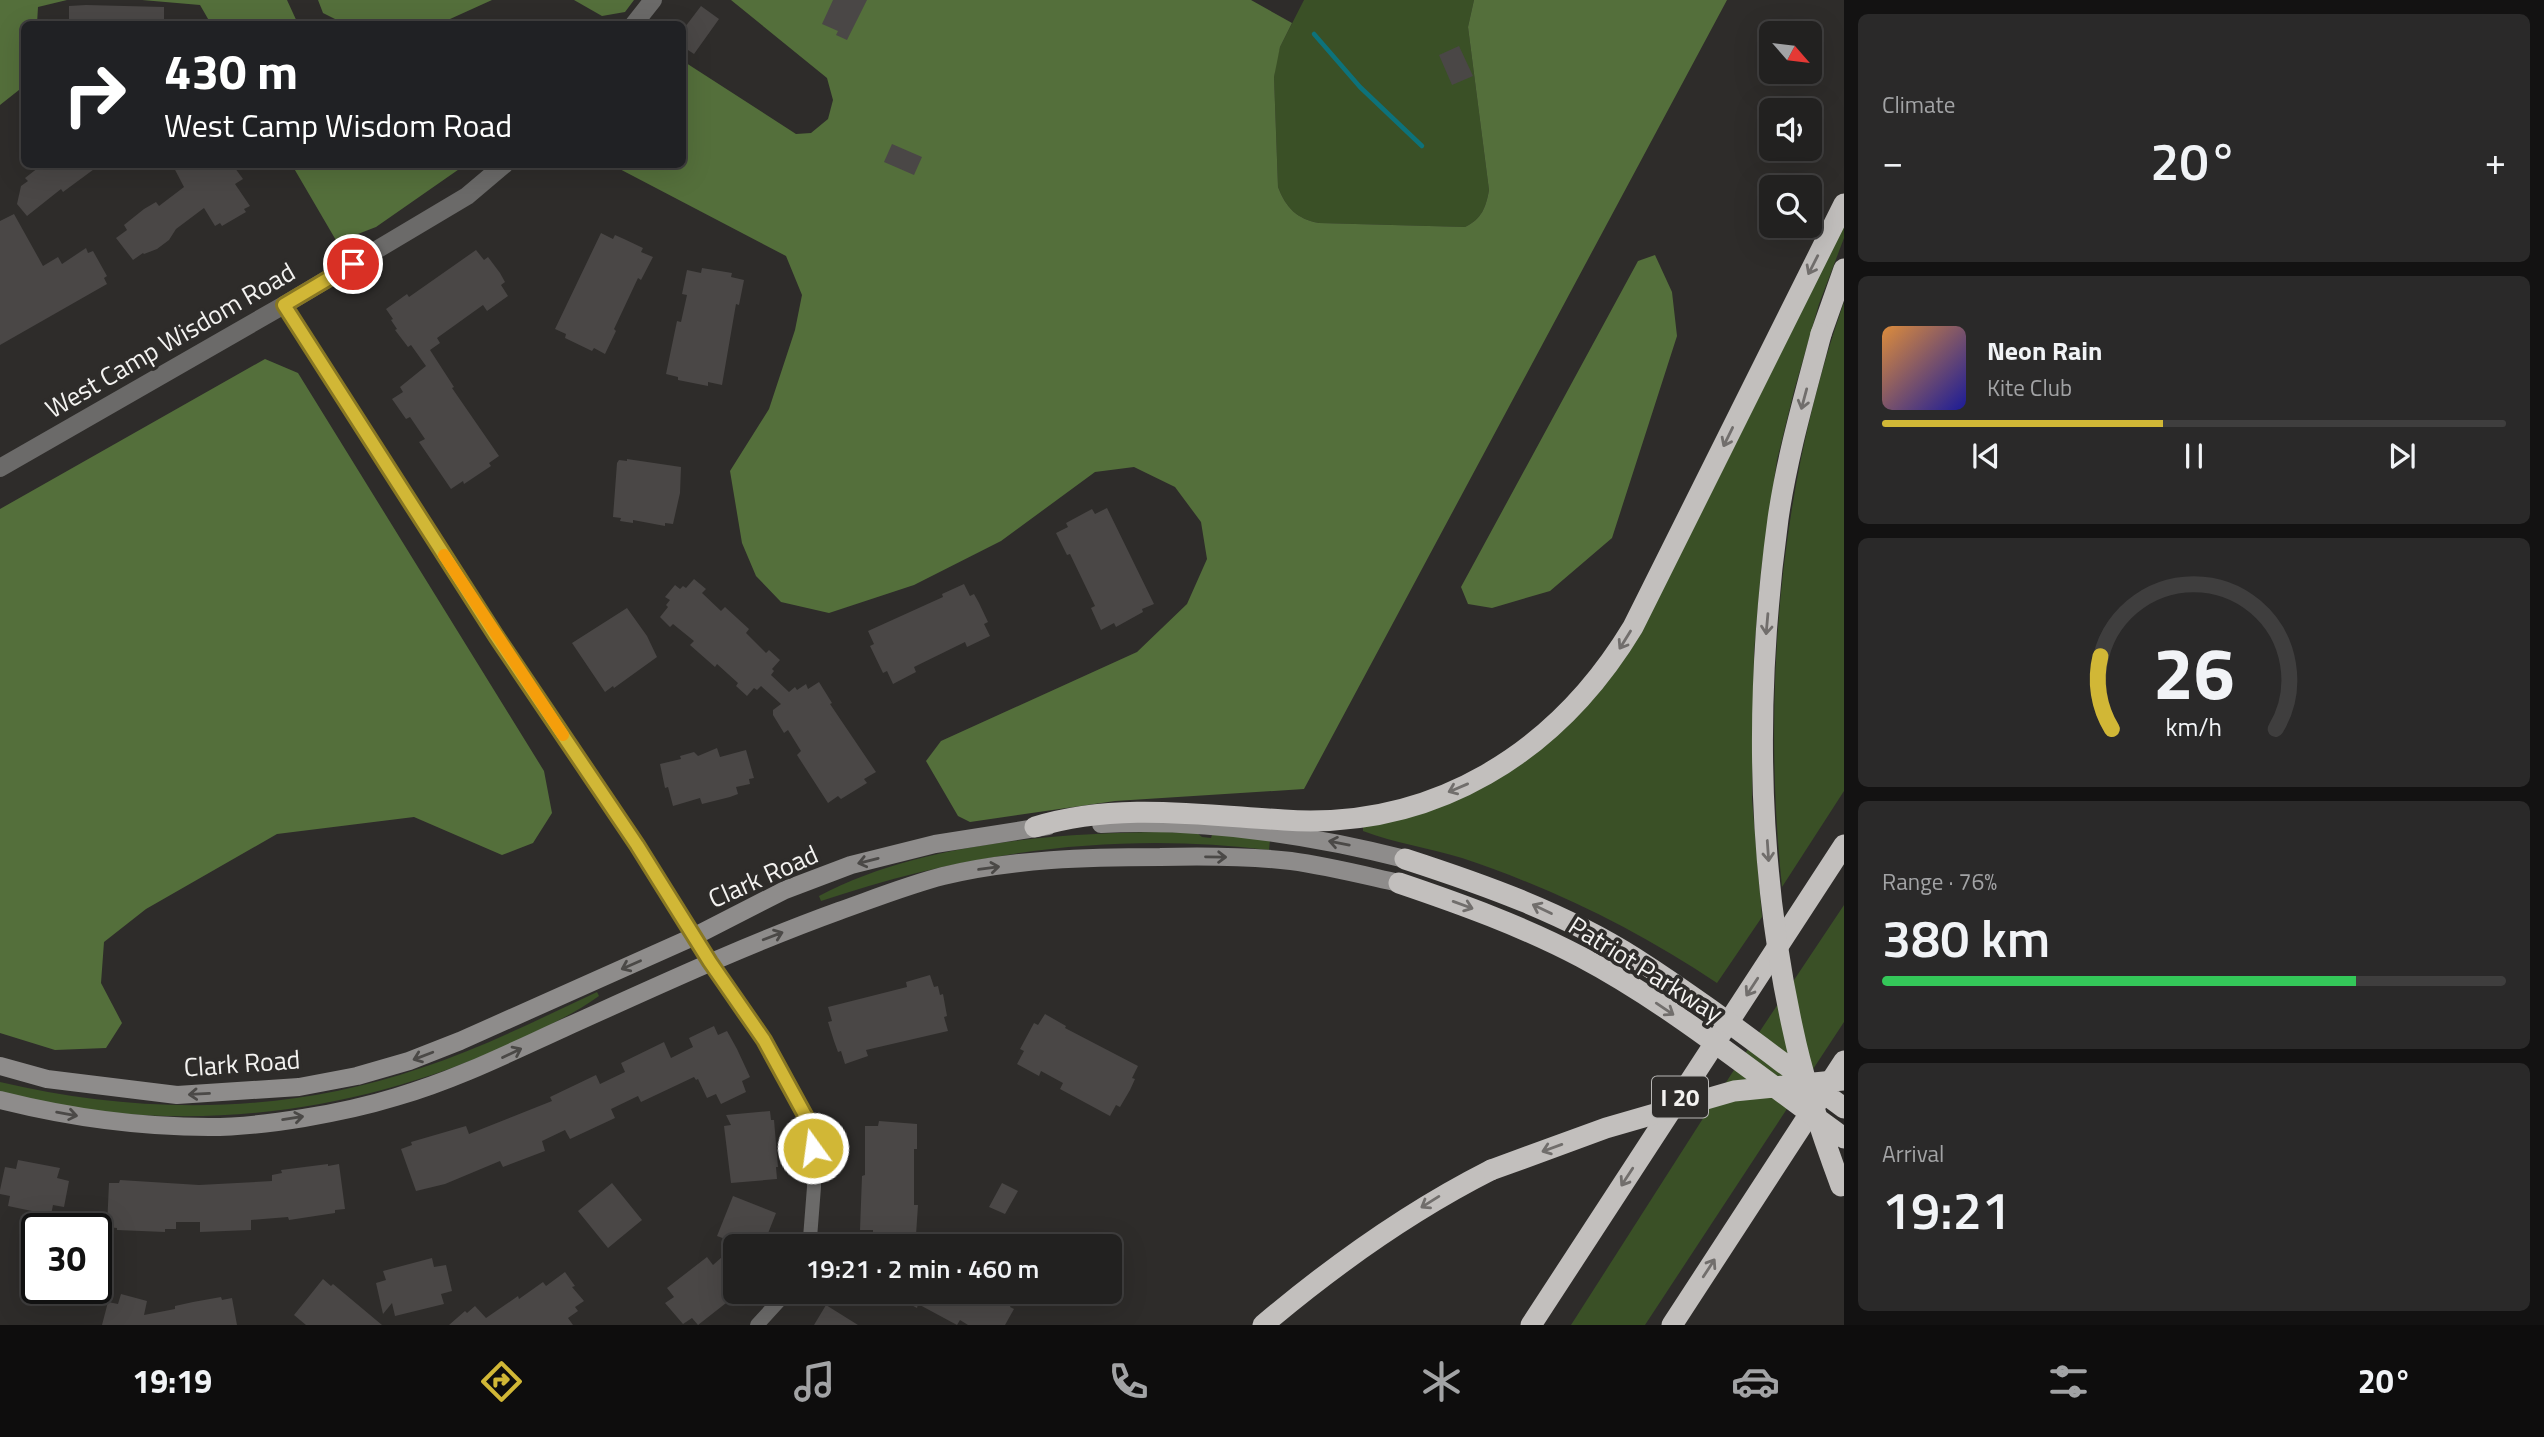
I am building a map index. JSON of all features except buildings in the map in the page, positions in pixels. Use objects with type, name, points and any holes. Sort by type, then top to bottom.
[{"type":"highway","points":[[1035,827],[1065,818],[1116,813],[1201,814],[1310,821],[1377,815],[1431,799],[1490,773],[1535,742],[1585,694],[1612,660],[1633,627],[1844,204]]},
{"type":"highway","points":[[1844,270],[1821,334],[1797,427],[1779,517],[1765,655],[1763,779],[1768,860],[1778,947],[1793,1030],[1820,1129],[1844,1194]]},
{"type":"highway","name":"I 20","points":[[1531,1325],[1844,845]]},
{"type":"highway","name":"Patriot Parkway","points":[[1405,859],[1535,905],[1625,952],[1844,1108]]},
{"type":"highway","name":"Patriot Parkway","points":[[1399,883],[1464,905],[1533,933],[1583,958],[1667,1010],[1844,1138]]},
{"type":"highway","points":[[1672,1325],[1844,1061]]},
{"type":"highway","points":[[1263,1325],[1388,1229],[1436,1198],[1491,1170],[1606,1128],[1734,1091],[1844,1080]]},
{"type":"main road","name":"Clark Road","points":[[0,1066],[47,1079],[177,1095],[299,1087],[356,1076],[409,1061],[460,1041],[693,937],[785,890],[852,865],[934,844],[1035,827],[1113,823],[1233,828],[1293,835],[1405,859]]},
{"type":"main road","points":[[0,1100],[92,1119],[211,1127],[334,1112],[396,1098],[483,1067],[767,937],[943,876],[1050,860],[1124,857],[1245,858],[1291,861],[1399,883]]},
{"type":"street","points":[[636,21],[653,0]]},
{"type":"street","name":"West Camp Wisdom Road","points":[[0,468],[467,196],[500,168]]},
{"type":"street","points":[[284,305],[496,636],[637,845],[693,937],[764,1040],[812,1128],[814,1187],[810,1234]]},
{"type":"street","points":[[757,1325],[776,1304]]},
{"type":"green space","points":[[0,0],[67,0],[38,7],[37,21],[21,21],[21,88],[0,105]]},
{"type":"green space","points":[[142,0],[287,0],[297,21],[209,21],[200,5]]},
{"type":"green space","points":[[318,0],[492,0],[446,21],[339,21],[323,13]]},
{"type":"green space","points":[[574,0],[634,0],[625,12],[602,16]]},
{"type":"green space","points":[[731,0],[1251,0],[1292,23],[1280,47],[1274,77],[1278,187],[1289,207],[1304,219],[1319,223],[1465,227],[1482,212],[1489,190],[1468,27],[1474,0],[1727,0],[1304,789],[1115,801],[970,822],[958,816],[926,761],[941,741],[1137,652],[1187,604],[1207,559],[1201,522],[1175,487],[1134,467],[1095,472],[1001,541],[914,585],[829,613],[781,602],[756,576],[742,543],[730,471],[769,409],[795,330],[802,295],[786,256],[618,168],[686,168],[686,63],[796,134],[811,133],[828,119],[833,100],[827,78]]},
{"type":"green space","points":[[1304,0],[1474,0],[1468,27],[1489,190],[1485,207],[1476,220],[1465,227],[1319,223],[1304,219],[1289,207],[1278,187],[1274,77],[1280,47]]},
{"type":"green space","points":[[294,168],[461,168],[376,227],[337,242]]},
{"type":"green space","points":[[1844,220],[1844,238],[1819,304],[1777,460],[1761,571],[1754,652],[1752,799],[1762,917],[1717,983],[1625,928],[1529,883],[1462,858],[1363,831],[1363,827],[1488,784],[1517,767],[1560,733],[1595,697],[1625,656]]},
{"type":"green space","points":[[1655,255],[1672,292],[1677,336],[1612,538],[1550,591],[1492,608],[1468,604],[1461,587],[1638,261]]},
{"type":"green space","points":[[1844,302],[1844,791],[1782,887],[1774,740],[1781,591],[1804,444],[1822,372]]},
{"type":"green space","points":[[265,359],[298,373],[544,771],[552,813],[533,843],[502,855],[414,817],[277,834],[146,909],[104,942],[101,983],[122,1023],[106,1048],[55,1050],[0,1033],[0,509]]},
{"type":"green space","points":[[1162,832],[1197,833],[1211,838],[1212,835],[1218,834],[1270,840],[1269,850],[1155,843],[1042,850],[931,870],[821,901],[819,896],[857,878],[941,853],[1031,839]]},
{"type":"green space","points":[[1844,905],[1844,1022],[1645,1325],[1571,1325],[1732,1073]]},
{"type":"green space","points":[[597,992],[599,996],[567,1016],[463,1064],[367,1094],[318,1104],[268,1112],[167,1116],[116,1113],[0,1093],[0,1082],[53,1093],[159,1104],[265,1102],[317,1095],[369,1083],[444,1060],[510,1033]]},
{"type":"waterway","points":[[1314,34],[1360,87],[1422,146]]},
{"type":"slow traffic","points":[[444,555],[563,735]]},
{"type":"route","points":[[353,264],[284,305],[496,636],[764,1040],[812,1128],[813,1148]]}]
